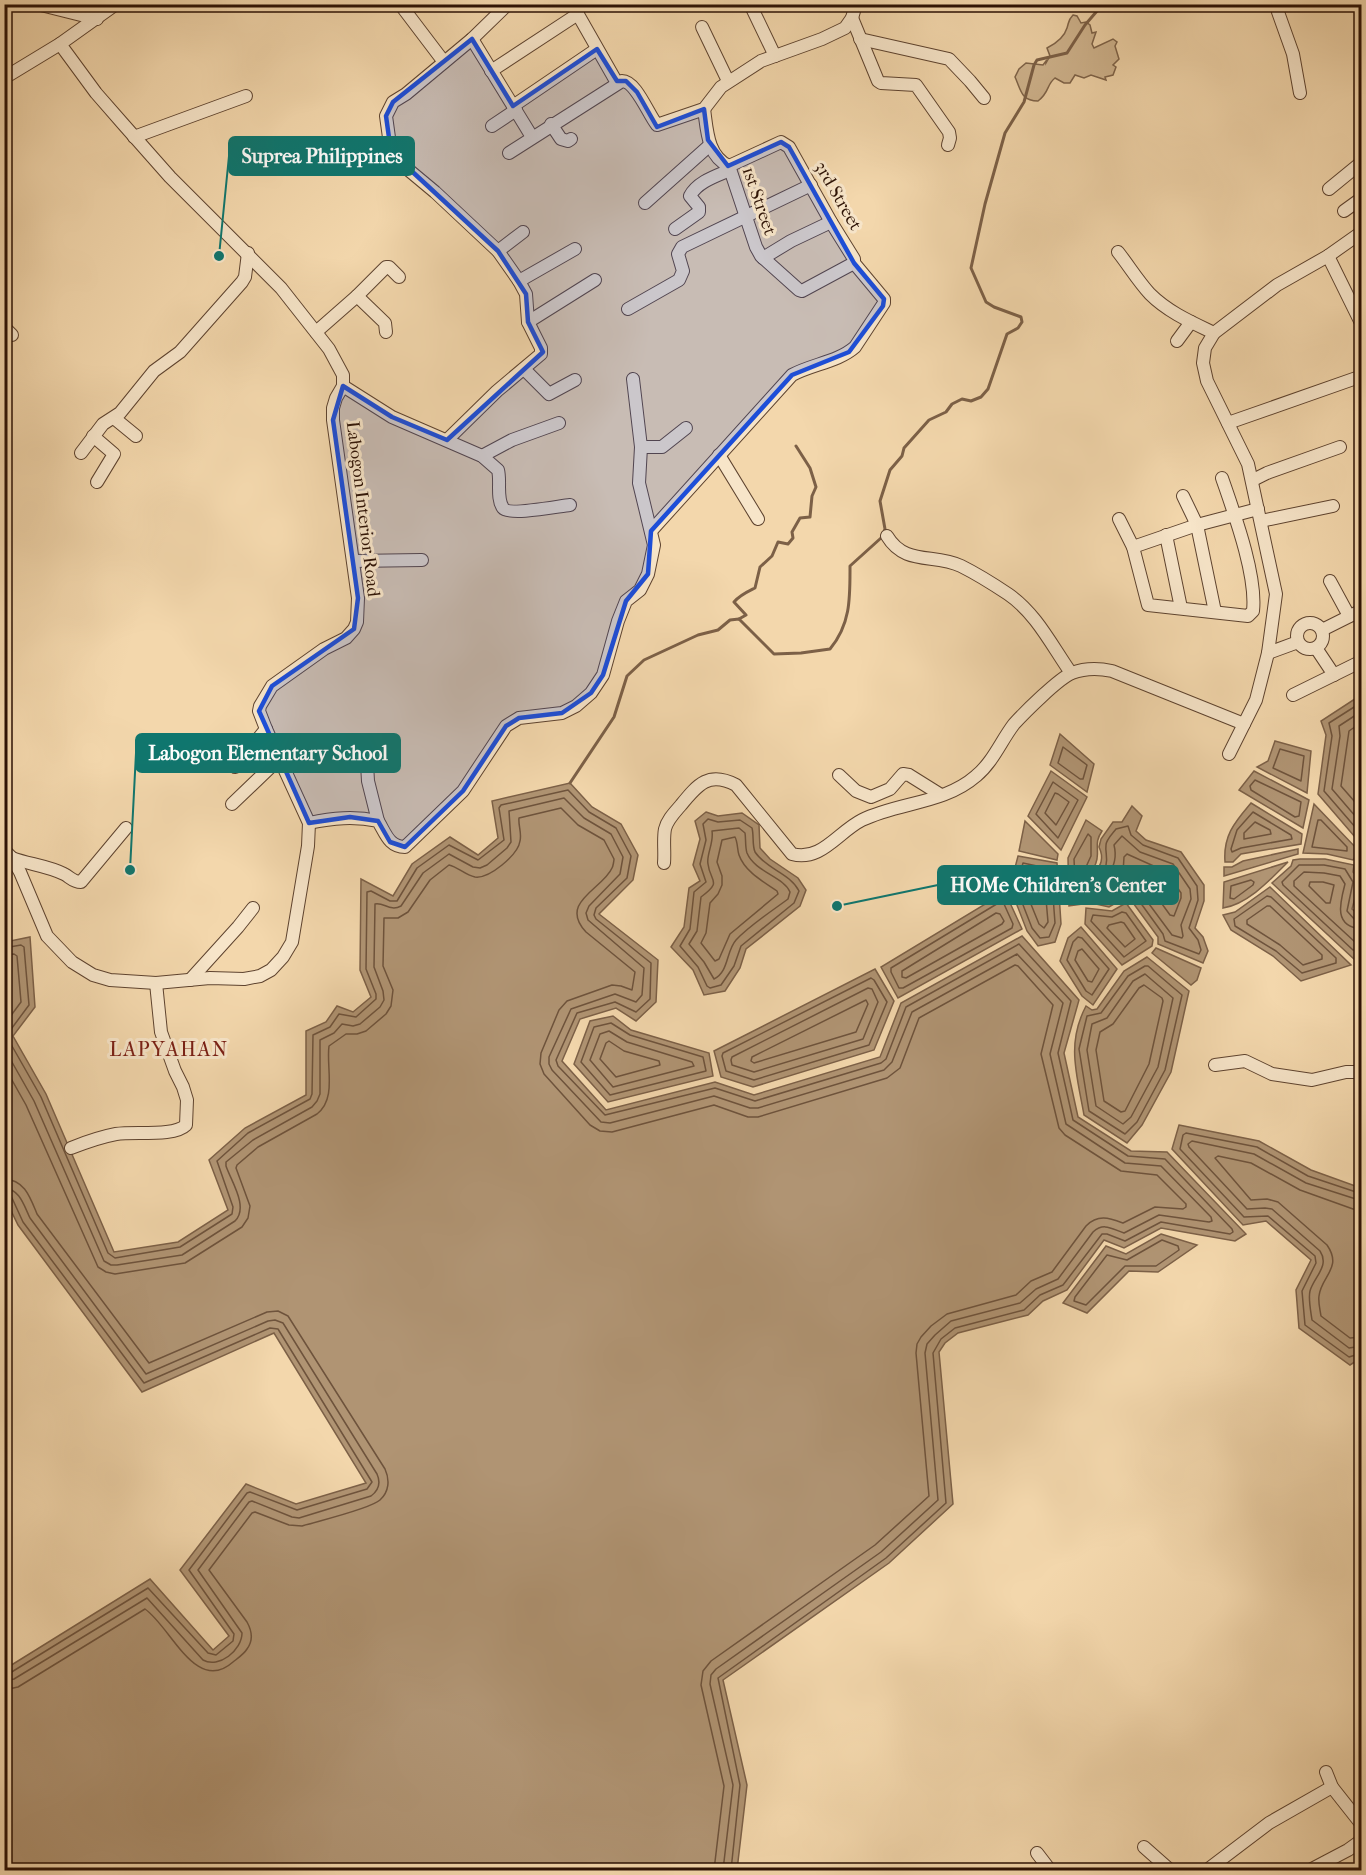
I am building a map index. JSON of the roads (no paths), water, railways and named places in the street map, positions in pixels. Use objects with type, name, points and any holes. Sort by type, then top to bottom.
[{"type":"street","points":[[37,4],[97,19]]},
{"type":"street","points":[[4,78],[60,44],[116,4]]},
{"type":"street","points":[[399,4],[444,62]]},
{"type":"street","points":[[447,440],[542,351],[528,322],[526,294],[519,281],[498,251],[399,162],[391,152],[386,116],[389,107],[472,39],[508,4]]},
{"type":"street","points":[[750,4],[776,56]]},
{"type":"street","points":[[509,153],[617,83],[629,82],[659,126],[704,109],[713,95],[728,81],[761,61],[822,39],[845,28],[852,18],[856,4]]},
{"type":"street","points":[[1279,4],[1278,12],[1293,54],[1300,93]]},
{"type":"street","points":[[491,71],[575,10],[617,83]]},
{"type":"street","points":[[852,18],[878,81],[916,86],[949,132],[948,145]]},
{"type":"street","points":[[702,27],[728,81]]},
{"type":"street","points":[[472,39],[532,137]]},
{"type":"street","points":[[860,39],[948,59],[984,98]]},
{"type":"street","points":[[60,44],[96,93],[170,177],[281,288],[329,349],[343,375],[343,386],[392,417],[482,456],[498,470],[500,494],[503,508],[506,510],[520,511],[570,505]]},
{"type":"street","points":[[492,126],[597,49]]},
{"type":"street","points":[[134,137],[246,96]]},
{"type":"street","points":[[645,203],[711,145],[708,140],[704,109]]},
{"type":"street","points":[[551,124],[561,139],[568,141],[571,139]]},
{"type":"street","name":"3rd Street","points":[[719,455],[792,375],[807,367],[849,352],[855,347],[883,306],[884,299],[854,263],[854,259],[789,147],[781,142],[730,168]]},
{"type":"street","name":"1st Street","points":[[711,145],[720,160],[730,168],[756,247],[763,258],[799,290],[802,291],[854,263]]},
{"type":"street","points":[[1329,189],[1362,162]]},
{"type":"street","points":[[675,229],[700,209],[690,196],[695,189],[730,168]]},
{"type":"street","points":[[628,309],[679,280],[683,271],[678,254],[682,247],[811,185]]},
{"type":"street","points":[[1344,211],[1362,198]]},
{"type":"street","points":[[763,258],[791,241],[831,222]]},
{"type":"street","points":[[498,251],[523,232]]},
{"type":"street","points":[[1229,754],[1256,700],[1268,653],[1276,594],[1253,480],[1240,445],[1204,372],[1204,348],[1214,333],[1277,285],[1328,256],[1362,232]]},
{"type":"street","points":[[519,281],[576,249]]},
{"type":"street","points":[[1118,252],[1150,294],[1161,304],[1214,333]]},
{"type":"street","points":[[81,453],[103,424],[114,418],[154,371],[180,352],[242,282],[245,277],[248,253]]},
{"type":"street","points":[[1328,256],[1362,325]]},
{"type":"street","points":[[316,332],[386,267],[399,277]]},
{"type":"street","points":[[528,322],[595,280]]},
{"type":"street","points":[[357,296],[385,323],[386,332]]},
{"type":"street","points":[[1177,341],[1191,322]]},
{"type":"street","points":[[524,369],[549,394],[575,380]]},
{"type":"street","points":[[1228,423],[1362,376]]},
{"type":"street","points":[[366,746],[368,781],[378,821],[390,842],[396,847],[405,847],[463,791],[506,726],[519,717],[562,713],[576,706],[591,693],[603,675],[626,601],[640,590],[648,574],[654,545],[639,483],[640,447],[633,379]]},
{"type":"street","name":"Labogon Interior Road","points":[[8,854],[47,936],[72,962],[93,975],[110,980],[156,983],[243,979],[260,976],[271,970],[283,957],[292,942],[308,846],[309,823],[259,711],[272,686],[324,649],[346,638],[357,622],[358,598],[333,420],[333,408],[343,386]]},
{"type":"street","points":[[114,418],[136,436]]},
{"type":"street","points":[[482,456],[512,440],[559,423]]},
{"type":"street","points":[[640,447],[662,447],[686,428]]},
{"type":"street","points":[[93,436],[114,454],[98,482]]},
{"type":"street","points":[[1253,480],[1340,447]]},
{"type":"street","points":[[651,531],[719,455],[758,519]]},
{"type":"street","points":[[1119,519],[1133,547],[1148,605],[1248,616],[1253,611],[1254,590],[1235,516],[1222,478]]},
{"type":"street","points":[[1182,496],[1197,525],[1215,612]]},
{"type":"street","points":[[1133,547],[1197,525],[1235,516],[1333,506]]},
{"type":"street","points":[[1166,535],[1182,609]]},
{"type":"street","points":[[887,536],[897,549],[906,554],[960,565],[1024,606],[1071,674]]},
{"type":"street","points":[[353,561],[422,560]]},
{"type":"street","points":[[1330,581],[1349,616]]},
{"type":"street","points":[[1322,630],[1362,610]]},
{"type":"street","points":[[1304,623],[1318,624],[1322,630],[1321,643],[1316,648],[1302,647],[1298,642],[1296,635],[1304,623]]},
{"type":"street","points":[[1268,653],[1298,642]]},
{"type":"street","points":[[1316,648],[1334,675]]},
{"type":"street","points":[[1293,695],[1362,661]]},
{"type":"street","points":[[664,862],[665,828],[696,786],[708,780],[726,780],[736,785],[792,854],[801,857],[815,854],[861,821],[880,813],[926,802],[976,776],[991,760],[1014,725],[1037,700],[1071,674],[1096,668],[1112,671],[1244,724]]},
{"type":"street","points":[[235,766],[266,729]]},
{"type":"street","points":[[232,804],[279,759]]},
{"type":"street","points":[[839,775],[863,795],[871,797],[890,789],[903,774],[941,795]]},
{"type":"street","points":[[309,823],[333,818],[378,821]]},
{"type":"street","points":[[8,854],[32,865],[52,868],[75,882],[81,882],[126,828]]},
{"type":"street","points":[[190,980],[253,908]]},
{"type":"street","points":[[71,1148],[110,1135],[170,1131],[181,1129],[186,1125],[187,1100],[162,1032],[156,983]]},
{"type":"street","points":[[1215,1065],[1245,1061],[1272,1074],[1312,1080],[1346,1072],[1362,1072]]},
{"type":"street","points":[[1326,1772],[1332,1787],[1362,1825]]},
{"type":"street","points":[[1207,1870],[1269,1823],[1332,1787]]},
{"type":"street","points":[[1312,1870],[1362,1840]]},
{"type":"street","points":[[1144,1847],[1170,1870]]},
{"type":"street","points":[[1037,1853],[1050,1870]]},
{"type":"water","points":[[1361,695],[1361,844],[1318,794],[1326,735],[1321,721]]},
{"type":"water","points":[[1060,734],[1094,764],[1087,792],[1050,765]]},
{"type":"water","points":[[1275,741],[1311,751],[1307,793],[1257,767],[1268,761]]},
{"type":"water","points":[[1051,771],[1087,797],[1061,850],[1028,816]]},
{"type":"water","points":[[1254,771],[1309,800],[1303,828],[1239,790]]},
{"type":"water","points":[[570,783],[592,807],[621,824],[638,855],[633,880],[599,914],[658,960],[656,1002],[636,1021],[616,1008],[580,1019],[562,1061],[606,1110],[715,1082],[754,1095],[880,1057],[901,1003],[1022,936],[1079,1000],[1064,1053],[1078,1117],[1131,1151],[1167,1152],[1246,1234],[1235,1241],[1161,1228],[1124,1248],[1104,1240],[1067,1290],[1043,1301],[1028,1315],[958,1333],[945,1343],[939,1352],[953,1504],[889,1563],[723,1680],[747,1785],[737,1870],[5,1870],[5,1669],[150,1579],[213,1650],[229,1636],[180,1570],[246,1484],[296,1504],[366,1483],[274,1333],[142,1392],[18,1225],[4,1196],[5,942],[30,937],[35,1007],[13,1036],[46,1094],[114,1252],[178,1242],[228,1210],[209,1160],[245,1128],[306,1095],[306,1031],[326,1022],[337,1006],[353,1012],[371,997],[360,970],[361,879],[393,896],[412,864],[450,837],[478,855],[498,838],[492,801]]},
{"type":"water","points":[[1251,803],[1302,834],[1301,844],[1241,854],[1233,862],[1225,862],[1228,836]]},
{"type":"water","points":[[1314,804],[1359,851],[1353,860],[1327,854],[1303,853]]},
{"type":"water","points":[[1132,806],[1142,816],[1136,831],[1146,840],[1181,852],[1204,885],[1204,901],[1195,928],[1203,937],[1208,951],[1203,963],[1158,944],[1158,937],[1128,896],[1109,907],[1091,903],[1089,888],[1102,859],[1099,847],[1101,839],[1113,822],[1122,822]]},
{"type":"water","points":[[706,812],[718,816],[742,813],[759,825],[760,848],[770,859],[798,878],[806,890],[800,906],[746,949],[740,968],[725,991],[704,995],[693,970],[671,947],[684,927],[689,888],[700,881],[693,865],[700,839],[695,821]]},
{"type":"water","points":[[1086,820],[1102,831],[1097,842],[1097,859],[1082,897],[1082,904],[1069,906],[1068,858]]},
{"type":"water","points":[[1025,821],[1058,854],[1057,860],[1019,851]]},
{"type":"water","points":[[1298,849],[1298,854],[1224,876],[1224,867],[1232,867],[1243,861]]},
{"type":"water","points":[[1018,856],[1057,863],[1061,924],[1055,942],[1038,946],[1027,931],[1010,887]]},
{"type":"water","points":[[1325,859],[1354,865],[1353,872],[1360,879],[1352,909],[1362,917],[1361,954],[1355,960],[1272,883],[1291,866],[1293,860]]},
{"type":"water","points":[[1288,862],[1250,896],[1232,906],[1223,908],[1224,882]]},
{"type":"water","points":[[1270,887],[1351,965],[1301,981],[1273,956],[1231,930],[1223,915],[1235,912]]},
{"type":"water","points":[[1005,892],[1022,929],[898,998],[881,967]]},
{"type":"water","points":[[1126,903],[1153,940],[1152,946],[1122,965],[1085,924],[1086,908],[1112,911]]},
{"type":"water","points":[[1081,927],[1117,969],[1093,1005],[1082,996],[1060,961],[1068,938]]},
{"type":"water","points":[[1156,948],[1201,968],[1197,980],[1191,985],[1152,953]]},
{"type":"water","points":[[1147,957],[1189,991],[1171,1072],[1142,1125],[1127,1143],[1084,1115],[1076,1073],[1076,1033],[1086,1006],[1092,1010],[1097,1009],[1124,971]]},
{"type":"water","points":[[875,969],[894,1001],[874,1050],[753,1087],[721,1077],[714,1051]]},
{"type":"water","points":[[613,1016],[631,1030],[709,1053],[713,1076],[608,1102],[574,1064],[590,1021]]},
{"type":"water","points":[[1179,1125],[1259,1141],[1311,1170],[1361,1188],[1361,1358],[1350,1365],[1299,1328],[1296,1290],[1311,1260],[1266,1221],[1243,1225],[1172,1149]]},
{"type":"water","points":[[1161,1234],[1197,1245],[1158,1272],[1129,1271],[1087,1313],[1063,1303],[1106,1246],[1126,1254]]},
{"type":"waterway","points":[[570,783],[614,717],[627,676],[644,660],[698,635],[718,630],[730,620],[739,619],[774,654],[830,649],[837,640],[848,610],[850,566],[881,538],[885,529],[880,501],[890,470],[902,456],[904,448],[929,420],[946,412],[952,404],[962,399],[971,401],[981,397],[988,389],[1007,334],[1018,328],[1022,322],[1021,317],[986,302],[971,268],[985,204],[1005,133],[1024,102],[1034,65],[1037,60],[1067,53],[1085,25],[1103,4]]},
{"type":"waterway","points":[[739,619],[746,615],[734,602],[755,588],[760,567],[772,556],[778,542],[788,544],[793,538],[792,532],[800,518],[810,517],[812,496],[816,487],[810,468],[796,446]]},
{"type":"place","name":"Suprea Philippines","points":[[219,256]]},
{"type":"place","name":"Labogon Elementary School","points":[[130,870]]},
{"type":"place","name":"HOMe Children's Center","points":[[837,906]]},
{"type":"district","name":"LAPYAHAN","points":[[169,1049]]}]
